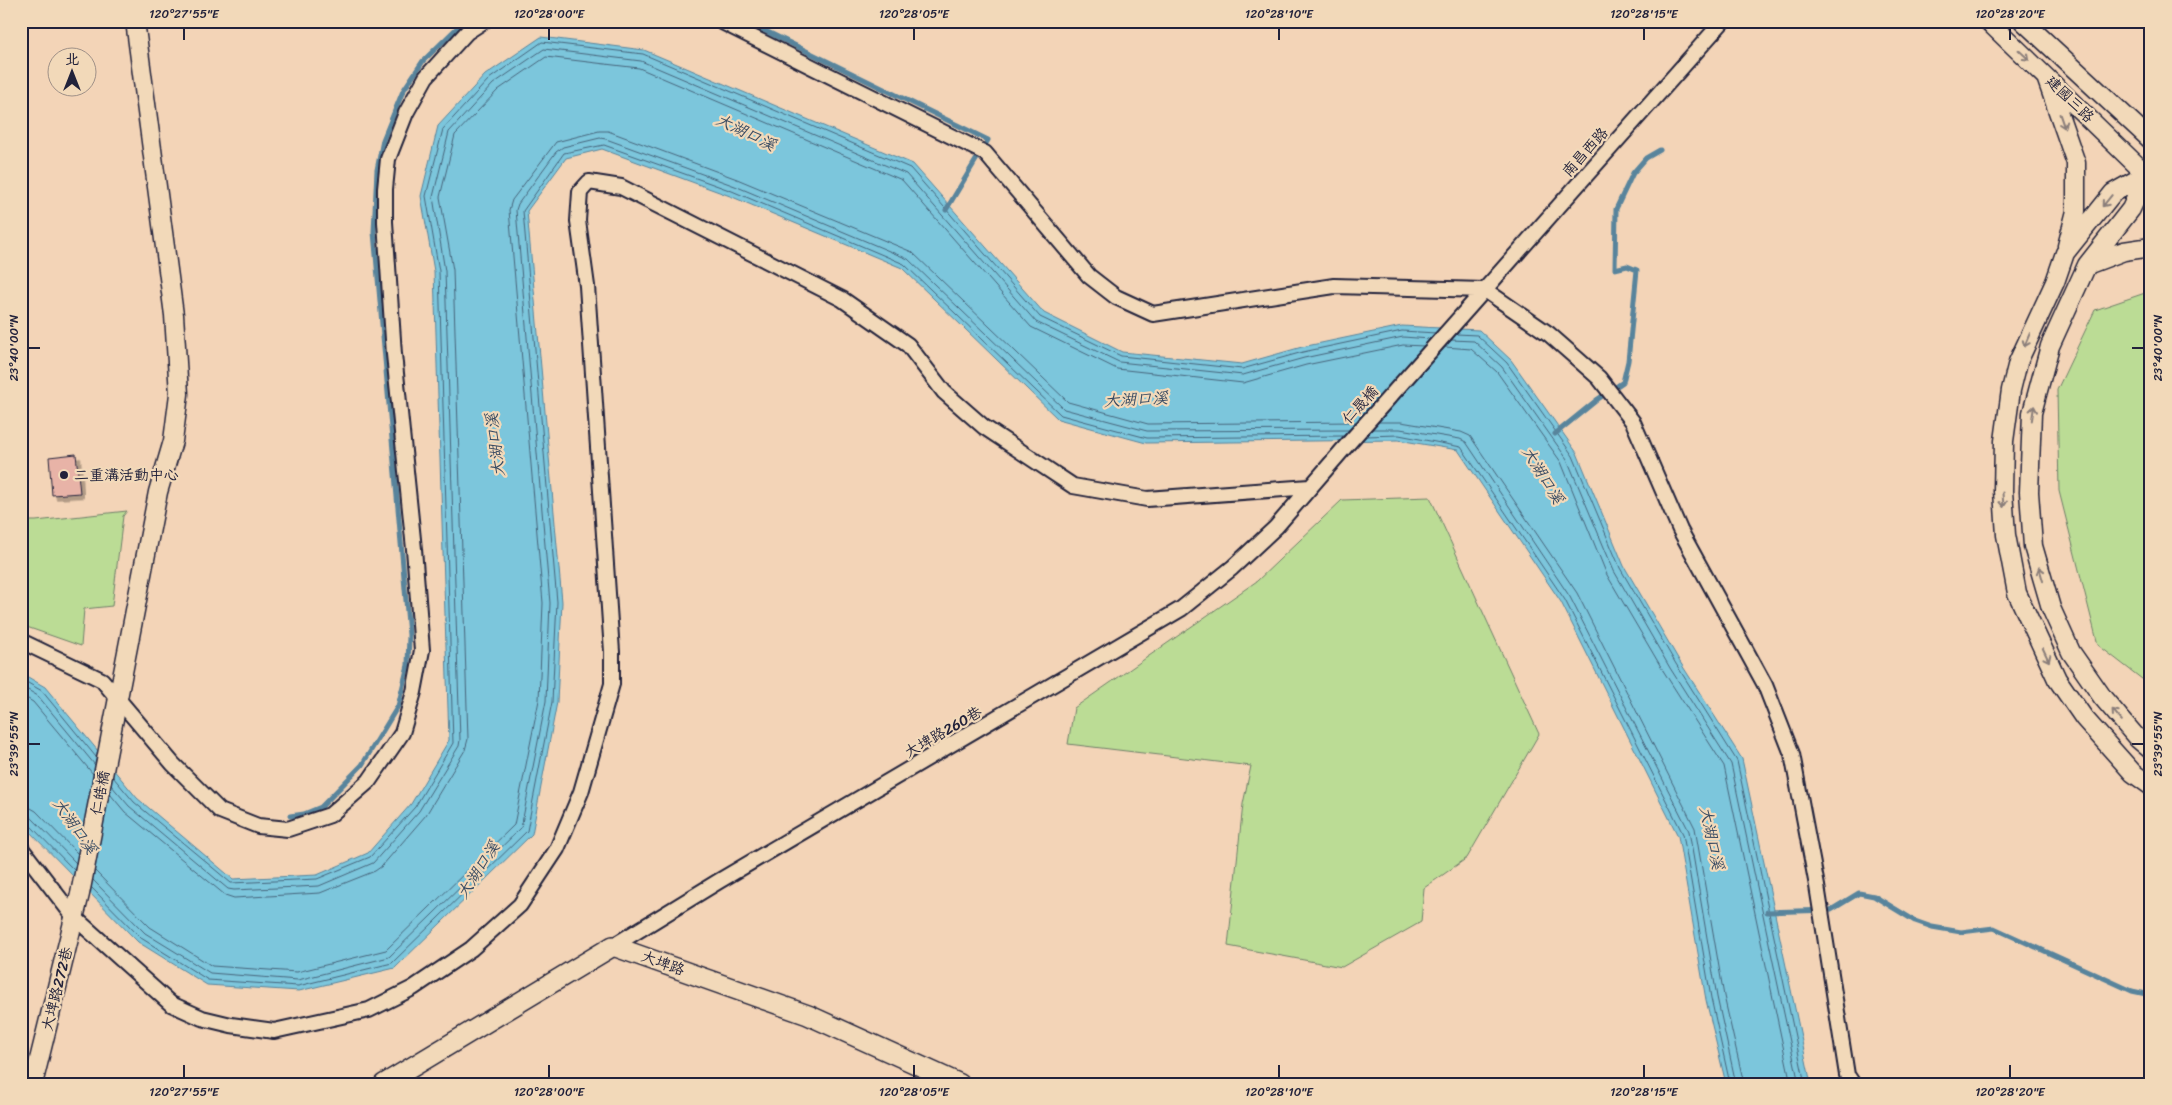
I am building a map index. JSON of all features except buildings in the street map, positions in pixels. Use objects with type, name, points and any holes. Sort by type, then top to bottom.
[{"type":"main road","points":[[384,1084],[613,946]]},
{"type":"main road","name":"大埤路","points":[[613,946],[808,1015],[960,1084]]},
{"type":"street","name":"仁皓橋","points":[[80,894],[158,492],[173,442],[179,394],[174,315],[135,21]]},
{"type":"street","points":[[21,641],[102,680],[173,764],[220,811],[258,826],[288,829],[330,815],[369,781],[402,733],[414,692],[422,650],[414,549],[394,354],[386,222],[385,189],[388,159],[406,113],[426,77],[467,32],[484,21]]},
{"type":"street","points":[[720,21],[985,154],[1089,276],[1116,297],[1154,314],[1334,286],[1484,290],[1549,334],[1599,378],[1633,422],[1680,530],[1765,685],[1792,754],[1817,886],[1847,1076],[1853,1084]]},
{"type":"street","name":"南昌西路","points":[[1471,305],[1723,21]]},
{"type":"street","name":"建國三路","points":[[1988,21],[2149,174]]},
{"type":"street","name":"建國三路","points":[[2023,21],[2151,140]]},
{"type":"street","points":[[2045,75],[2076,164],[2076,211],[2055,282],[2018,362],[2011,390],[2003,467],[2006,535],[2018,593],[2057,679],[2084,718],[2133,773],[2151,786]]},
{"type":"street","points":[[2064,253],[2113,193],[2149,174]]},
{"type":"street","points":[[2149,174],[2131,209],[2087,265],[2050,346],[2032,413],[2028,492],[2033,546],[2051,608],[2071,652],[2103,698],[2138,739],[2151,750]]},
{"type":"street","points":[[21,848],[74,917],[171,1004],[202,1018],[231,1025],[274,1031],[369,1010],[413,988],[471,949],[520,905],[558,849],[581,792],[612,684],[612,652],[588,296],[578,221],[580,192],[589,182],[620,187],[842,299],[908,345],[944,392],[984,427],[1073,486],[1147,499],[1310,488]]},
{"type":"street","points":[[2087,265],[2124,251],[2151,247]]},
{"type":"street","name":"仁晟橋","points":[[1276,527],[1471,305]]},
{"type":"street","name":"大埤路260巷","points":[[613,946],[719,881],[1181,609],[1232,568],[1276,527]]},
{"type":"street","name":"大埤路272巷","points":[[33,1084],[80,894]]},
{"type":"green space","points":[[2151,291],[2151,686],[2098,645],[2059,491],[2057,390],[2095,310]]},
{"type":"green space","points":[[1430,497],[1539,734],[1467,858],[1424,888],[1421,922],[1342,967],[1228,946],[1243,804],[1251,766],[1068,744],[1074,708],[1257,581],[1342,500]]},
{"type":"green space","points":[[127,511],[123,516],[112,606],[84,609],[81,646],[21,625],[21,521]]},
{"type":"water","name":"大湖口溪","points":[[541,37],[644,50],[913,164],[1044,313],[1122,352],[1242,364],[1302,347],[1402,326],[1479,330],[1511,360],[1577,453],[1624,566],[1680,662],[1742,759],[1811,1084],[1726,1084],[1706,1000],[1678,836],[1561,602],[1458,450],[1398,440],[1146,443],[1058,419],[902,268],[730,196],[602,149],[566,158],[527,211],[562,602],[557,702],[532,834],[395,968],[299,991],[207,985],[138,942],[21,823],[21,673],[45,687],[137,798],[233,879],[317,875],[368,853],[411,804],[449,740],[434,271],[421,196],[438,126],[485,75]]},
{"type":"waterway","points":[[290,816],[304,814],[321,807],[362,765],[398,706],[408,665],[409,635],[374,232],[377,170],[383,140],[403,91],[423,61],[464,21]]},
{"type":"waterway","points":[[745,21],[988,140],[946,210]]},
{"type":"waterway","points":[[1555,434],[1598,399],[1623,382],[1628,361],[1637,270],[1627,266],[1615,269],[1616,209],[1633,173],[1646,158],[1660,150]]},
{"type":"waterway","points":[[1767,912],[1831,910],[1859,893],[1874,896],[1915,921],[1932,927],[1961,932],[1994,928],[2132,991],[2151,995]]},
{"type":"place","name":"二重溝活動中心","points":[[64,475]]}]
